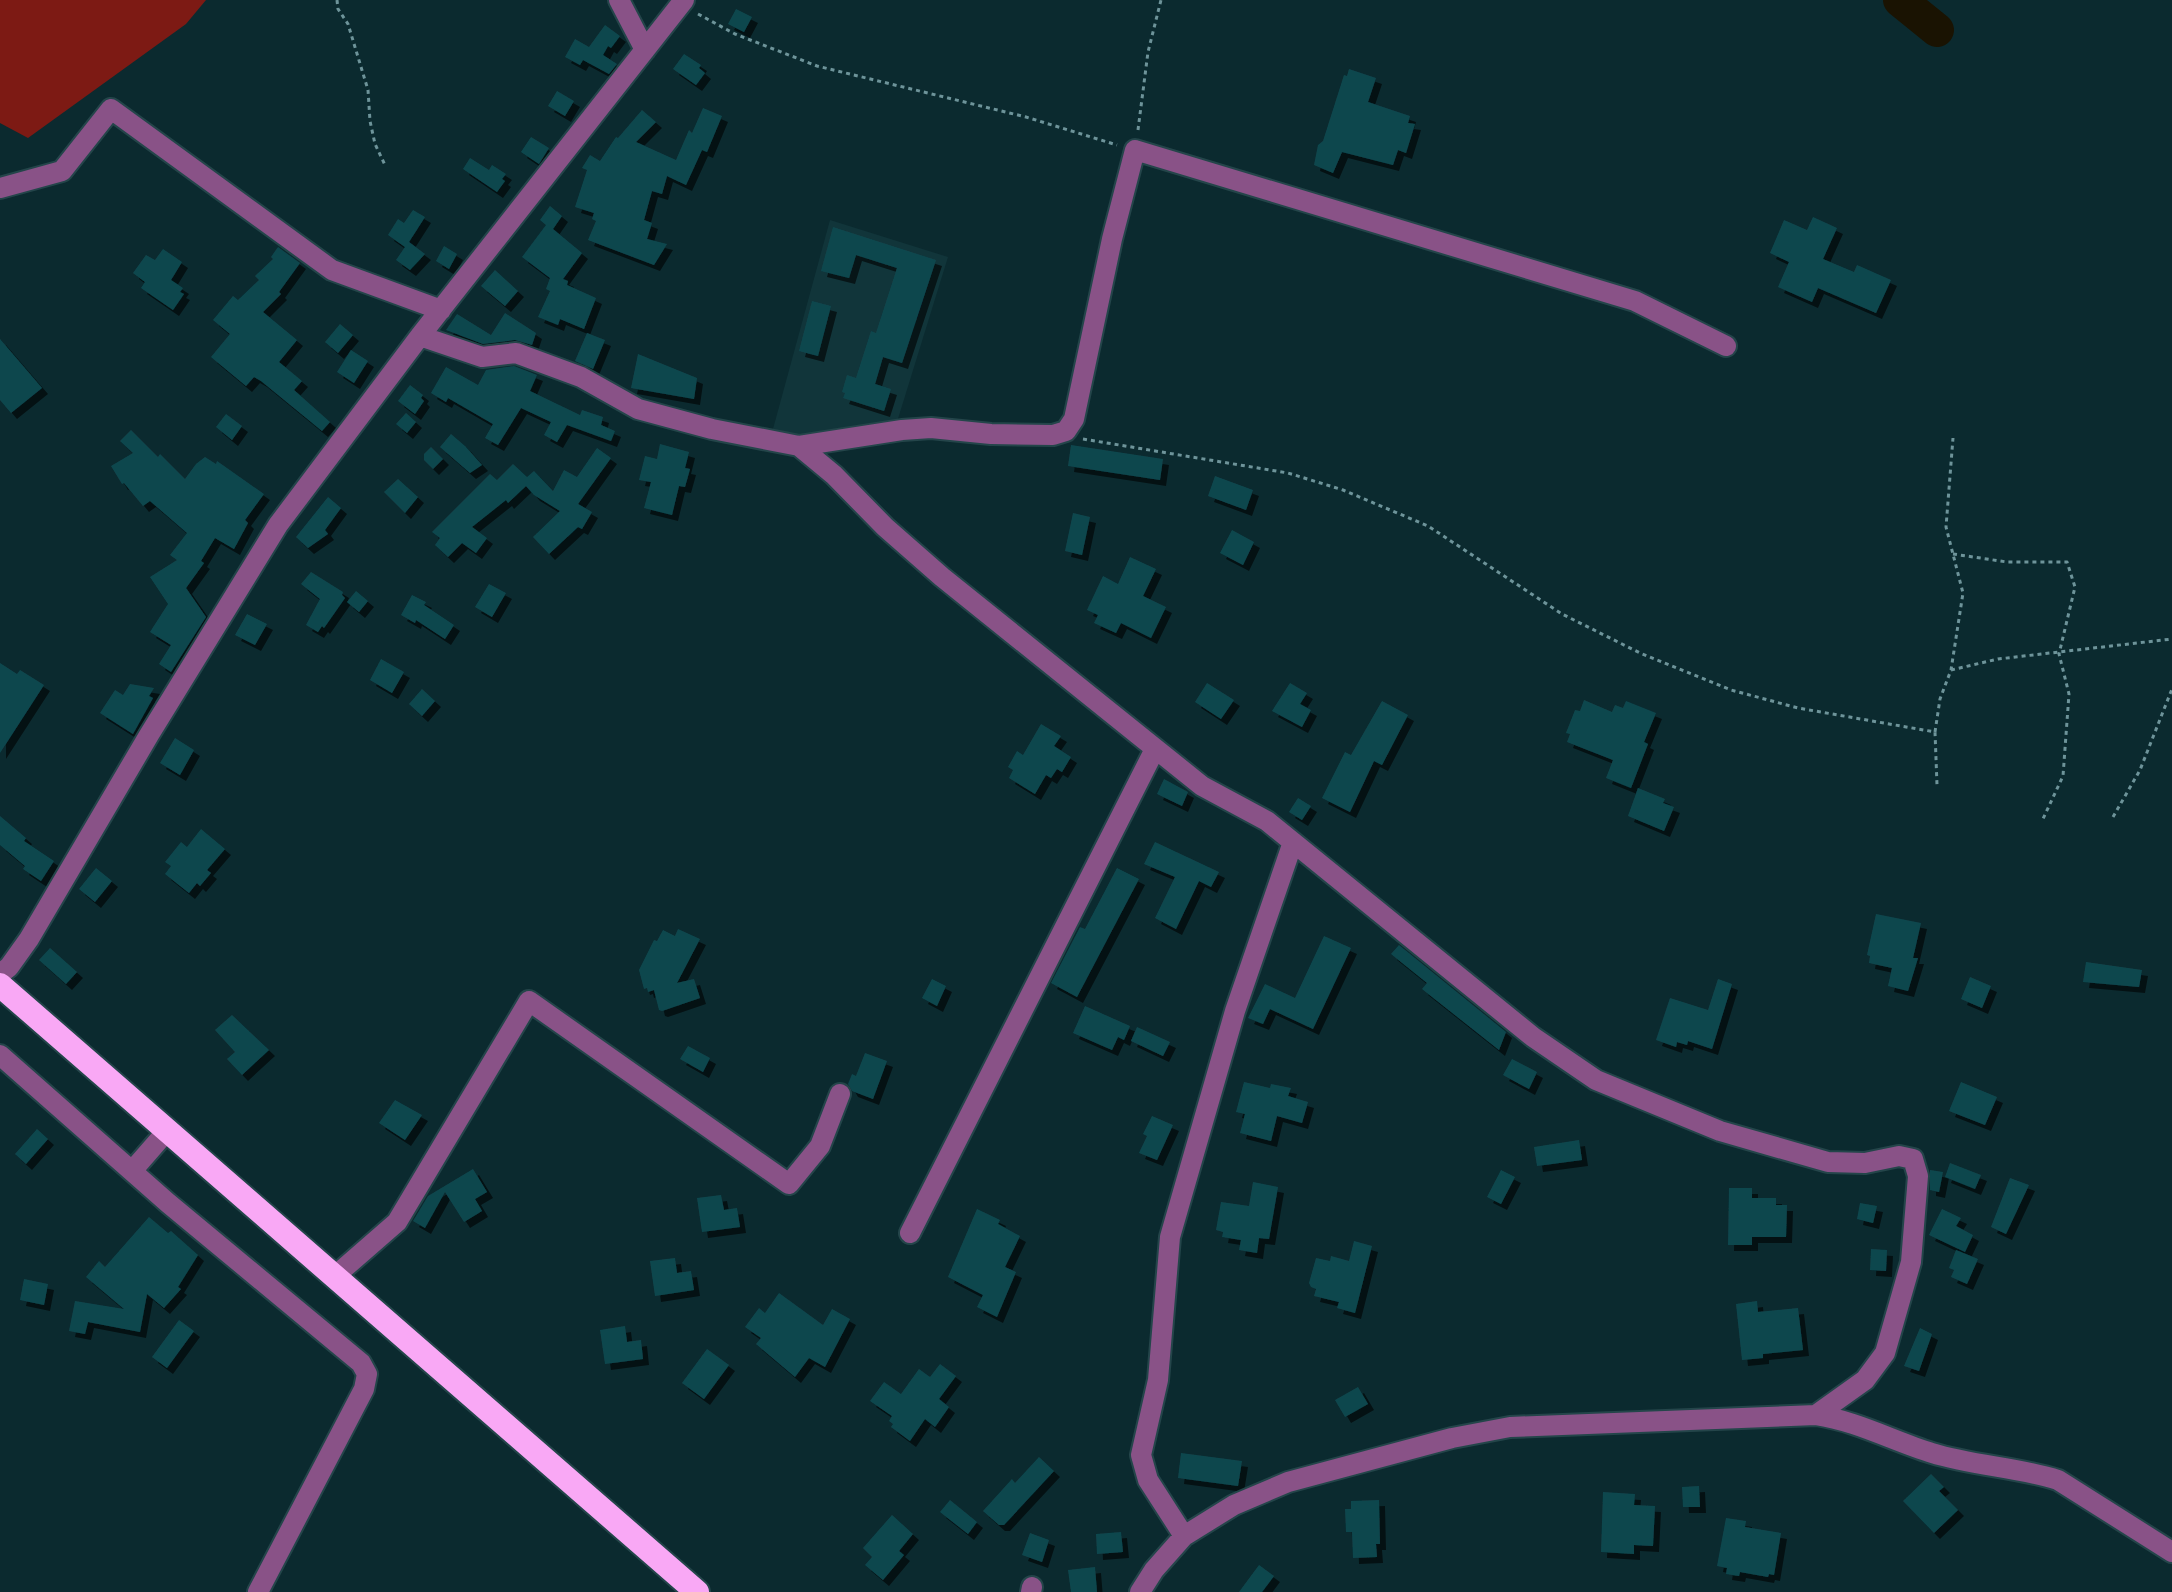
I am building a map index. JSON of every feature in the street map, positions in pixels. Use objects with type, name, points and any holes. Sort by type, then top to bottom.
[{"type":"highway","points":[[0,985],[697,1592]]},
{"type":"street","points":[[619,0],[645,50]]},
{"type":"street","points":[[0,974],[9,967],[29,939],[278,525],[420,336],[682,2]]},
{"type":"street","points":[[0,188],[62,171],[111,109],[332,270],[441,310]]},
{"type":"street","points":[[420,336],[482,357],[516,353],[581,377],[638,409],[712,429],[799,446],[931,428],[991,434],[1053,435],[1066,431],[1074,419],[1112,239],[1135,150],[1635,301],[1726,346]]},
{"type":"street","points":[[799,446],[942,577],[1155,749],[1202,786],[1267,821],[1533,1037],[1596,1080],[1720,1131],[1828,1162],[1865,1163],[1899,1156],[1913,1159],[1918,1176],[1911,1262],[1885,1353],[1865,1380],[1816,1415]]},
{"type":"street","points":[[910,1233],[1155,749]]},
{"type":"street","points":[[1184,1536],[1148,1480],[1141,1455],[1158,1380],[1170,1237],[1214,1079],[1293,842]]},
{"type":"street","points":[[335,1276],[397,1222],[529,1001],[789,1184],[820,1146],[840,1094]]},
{"type":"street","points":[[0,1055],[132,1171],[361,1363],[367,1374],[364,1389],[258,1592]]},
{"type":"street","points":[[132,1171],[166,1132]]},
{"type":"street","points":[[1140,1592],[1154,1570],[1184,1536],[1234,1505],[1288,1482],[1479,1432],[1510,1427],[1641,1420],[1816,1415],[1838,1418],[1933,1454],[2058,1480],[2172,1552]]},
{"type":"path","points":[[337,0],[360,61],[368,90],[375,144],[385,165]]},
{"type":"path","points":[[682,2],[735,34],[817,66],[1026,117],[1135,150],[1148,52],[1161,0]]},
{"type":"path","points":[[1066,431],[1079,438],[1288,473],[1343,490],[1428,526],[1562,614],[1640,653],[1718,685],[1798,708],[1935,732]]},
{"type":"path","points":[[1937,785],[1935,732],[1940,699],[1951,670],[1963,593],[1946,527],[1953,438]]},
{"type":"path","points":[[1953,554],[2007,562],[2067,562],[2075,587],[2059,654],[2069,694],[2063,776],[2042,821]]},
{"type":"path","points":[[1951,670],[1998,659],[2172,639]]},
{"type":"path","points":[[2113,817],[2140,770],[2172,689]]},
{"type":"shaded area","points":[[0,0],[206,0],[186,24],[28,138],[0,123]]},
{"type":"shaded area","points":[[830,220],[948,257],[897,422],[812,439],[773,429]]},
{"type":"building","points":[[736,9],[752,17],[744,32],[728,24]]},
{"type":"building","points":[[605,25],[620,36],[603,55],[617,64],[609,74],[583,60],[580,65],[565,57],[575,39],[589,47]]},
{"type":"building","points":[[684,54],[701,65],[699,68],[705,73],[696,85],[673,69]]},
{"type":"building","points":[[1349,69],[1376,78],[1368,102],[1410,116],[1408,123],[1415,124],[1406,153],[1398,150],[1393,165],[1342,152],[1333,173],[1314,165],[1318,145],[1323,141],[1344,75],[1347,76]]},
{"type":"building","points":[[557,91],[574,101],[565,116],[548,106]]},
{"type":"building","points":[[703,108],[722,116],[707,152],[702,150],[686,185],[667,176],[662,194],[652,191],[644,220],[652,223],[647,239],[667,244],[654,265],[588,240],[596,221],[592,219],[594,213],[575,207],[587,170],[582,168],[590,155],[600,161],[616,137],[642,110],[656,122],[636,142],[676,160]]},
{"type":"building","points":[[531,137],[549,148],[539,164],[521,152]]},
{"type":"building","points":[[470,158],[489,170],[492,165],[506,174],[497,192],[463,169]]},
{"type":"building","points":[[550,206],[562,216],[553,229],[582,253],[563,279],[568,281],[567,285],[596,298],[584,329],[560,319],[558,325],[538,317],[550,291],[546,289],[550,278],[522,257],[546,225],[540,220]]},
{"type":"building","points":[[413,210],[425,217],[409,242],[425,254],[410,270],[396,260],[405,247],[388,235],[398,219],[404,223]]},
{"type":"building","points":[[1813,217],[1837,228],[1823,259],[1854,272],[1857,265],[1891,280],[1876,313],[1818,288],[1812,302],[1778,287],[1789,262],[1770,253],[1784,220],[1807,230]]},
{"type":"building","points":[[833,227],[936,260],[902,363],[883,357],[875,384],[891,389],[884,411],[843,398],[845,393],[842,392],[847,375],[856,378],[871,331],[876,333],[897,268],[856,255],[849,278],[821,271]]},
{"type":"building","points":[[444,246],[457,254],[449,269],[436,261]]},
{"type":"building","points":[[278,247],[300,263],[279,292],[281,294],[263,312],[297,340],[279,362],[302,381],[294,390],[330,422],[322,431],[261,381],[254,377],[246,386],[211,357],[230,334],[213,320],[233,296],[238,300],[259,280],[255,276],[273,259],[271,257]]},
{"type":"building","points":[[163,249],[182,262],[171,280],[183,288],[180,292],[184,294],[173,310],[141,288],[145,282],[133,273],[146,255],[155,260]]},
{"type":"building","points":[[495,270],[518,291],[505,306],[481,286]]},
{"type":"building","points":[[812,301],[831,306],[818,356],[799,351]]},
{"type":"building","points":[[505,313],[536,333],[532,345],[515,340],[483,344],[446,330],[457,314],[491,335]]},
{"type":"building","points":[[340,324],[353,335],[338,353],[325,342]]},
{"type":"building","points":[[587,333],[605,340],[593,369],[575,361]]},
{"type":"building","points":[[0,339],[42,388],[11,413],[0,400]]},
{"type":"building","points":[[351,350],[368,361],[354,383],[337,372]]},
{"type":"building","points":[[638,354],[697,378],[694,399],[631,388]]},
{"type":"building","points":[[514,366],[537,375],[530,391],[580,415],[582,410],[603,417],[601,425],[615,431],[611,441],[567,425],[557,442],[544,435],[551,422],[521,408],[498,445],[485,438],[493,424],[448,398],[446,402],[431,393],[446,367],[478,385],[486,370]]},
{"type":"building","points":[[410,385],[423,395],[421,398],[424,401],[415,414],[398,401]]},
{"type":"building","points":[[406,413],[416,422],[407,433],[396,424]]},
{"type":"building","points":[[226,414],[242,426],[232,440],[216,427]]},
{"type":"building","points":[[131,430],[185,479],[205,457],[216,464],[217,461],[264,494],[245,520],[248,523],[234,549],[215,538],[201,561],[204,563],[186,588],[206,617],[171,672],[159,664],[171,645],[150,632],[168,604],[150,577],[177,560],[170,555],[187,533],[150,501],[143,506],[122,484],[111,466],[133,453],[120,441]]},
{"type":"building","points":[[451,434],[482,465],[470,473],[440,447]]},
{"type":"building","points":[[660,444],[689,452],[685,468],[690,469],[685,487],[679,486],[672,515],[644,508],[651,482],[639,480],[645,456],[657,459]]},
{"type":"building","points":[[1071,445],[1163,459],[1160,480],[1068,466]]},
{"type":"building","points":[[431,447],[443,459],[433,469],[424,460],[424,454]]},
{"type":"building","points":[[597,448],[611,458],[578,504],[592,512],[582,529],[578,527],[549,554],[533,537],[560,511],[534,495],[526,486],[508,503],[506,500],[472,527],[487,538],[476,553],[462,543],[448,557],[435,545],[440,538],[432,532],[490,474],[497,480],[513,464],[527,477],[534,471],[553,491],[564,470],[577,477]]},
{"type":"building","points":[[1215,476],[1253,490],[1246,510],[1208,496]]},
{"type":"building","points":[[398,479],[418,497],[405,513],[384,492]]},
{"type":"building","points":[[328,497],[341,508],[325,530],[328,534],[308,548],[296,537]]},
{"type":"building","points":[[1073,513],[1090,517],[1082,555],[1065,551]]},
{"type":"building","points":[[1232,530],[1254,542],[1243,565],[1220,553]]},
{"type":"building","points":[[1130,557],[1156,569],[1143,596],[1166,607],[1151,638],[1121,623],[1116,633],[1094,623],[1098,615],[1087,610],[1103,576],[1118,584]]},
{"type":"building","points":[[311,572],[343,592],[345,598],[318,632],[306,625],[320,599],[301,584]]},
{"type":"building","points":[[489,584],[506,593],[492,617],[475,607]]},
{"type":"building","points":[[356,591],[368,601],[359,612],[347,602]]},
{"type":"building","points":[[412,595],[426,602],[424,605],[454,625],[445,639],[416,620],[415,623],[401,615]]},
{"type":"building","points":[[247,614],[267,624],[255,645],[235,635]]},
{"type":"building","points":[[381,659],[404,672],[392,693],[370,680]]},
{"type":"building","points":[[0,663],[17,674],[20,670],[44,685],[0,753]]},
{"type":"building","points":[[1207,683],[1234,700],[1221,719],[1195,702]]},
{"type":"building","points":[[1290,683],[1307,693],[1300,704],[1311,710],[1302,727],[1272,711]]},
{"type":"building","points":[[130,684],[154,688],[149,696],[153,698],[133,734],[100,713],[115,690],[123,695]]},
{"type":"building","points":[[422,689],[435,701],[422,716],[409,704]]},
{"type":"building","points":[[1584,700],[1612,712],[1615,705],[1623,708],[1626,701],[1656,713],[1631,788],[1606,778],[1613,760],[1567,742],[1570,734],[1566,733],[1575,710],[1580,711]]},
{"type":"building","points":[[1382,701],[1408,715],[1382,765],[1374,761],[1350,812],[1322,798],[1345,752],[1351,755]]},
{"type":"building","points":[[1041,724],[1061,736],[1054,746],[1071,757],[1062,772],[1057,769],[1051,778],[1046,775],[1035,794],[1009,778],[1013,770],[1008,767],[1017,751],[1023,755]]},
{"type":"building","points":[[175,738],[194,750],[180,775],[160,763]]},
{"type":"building","points":[[1164,779],[1188,792],[1182,806],[1157,794]]},
{"type":"building","points":[[1638,788],[1665,799],[1663,803],[1674,807],[1664,831],[1628,816]]},
{"type":"building","points":[[1298,798],[1311,806],[1302,820],[1289,812]]},
{"type":"building","points":[[0,816],[26,838],[24,841],[54,861],[41,881],[23,869],[25,866],[0,845]]},
{"type":"building","points":[[201,829],[225,849],[207,870],[211,873],[189,893],[165,874],[171,866],[165,862],[181,842],[187,847]]},
{"type":"building","points":[[1155,842],[1219,872],[1211,887],[1199,881],[1176,929],[1155,918],[1175,877],[1144,864]]},
{"type":"building","points":[[96,868],[112,881],[95,902],[79,889]]},
{"type":"building","points":[[1117,868],[1139,879],[1077,997],[1051,983],[1080,927],[1085,929]]},
{"type":"building","points":[[1876,914],[1921,923],[1913,958],[1918,958],[1908,991],[1888,986],[1892,968],[1869,963],[1870,956],[1867,955]]},
{"type":"building","points":[[678,929],[700,939],[677,983],[694,979],[700,998],[662,1011],[659,1010],[654,990],[648,992],[647,988],[644,989],[639,970],[654,940],[657,941],[663,930],[675,936]]},
{"type":"building","points":[[1324,936],[1351,948],[1313,1029],[1270,1009],[1263,1024],[1248,1018],[1265,984],[1295,998]]},
{"type":"building","points":[[1399,945],[1506,1032],[1499,1050],[1422,989],[1427,983],[1391,954]]},
{"type":"building","points":[[50,948],[77,972],[66,984],[39,960]]},
{"type":"building","points":[[2086,962],[2142,970],[2139,987],[2083,982]]},
{"type":"building","points":[[1970,977],[1991,986],[1982,1008],[1961,999]]},
{"type":"building","points":[[932,979],[946,986],[937,1006],[922,998]]},
{"type":"building","points":[[1718,979],[1732,984],[1712,1049],[1688,1041],[1687,1045],[1677,1042],[1676,1047],[1656,1040],[1670,998],[1708,1010]]},
{"type":"building","points":[[1085,1006],[1130,1026],[1124,1040],[1118,1037],[1112,1050],[1073,1033]]},
{"type":"building","points":[[232,1015],[269,1050],[242,1075],[227,1059],[235,1052],[215,1030]]},
{"type":"building","points":[[1137,1027],[1170,1042],[1163,1056],[1131,1041]]},
{"type":"building","points":[[688,1046],[710,1058],[703,1072],[680,1059]]},
{"type":"building","points":[[865,1053],[887,1061],[873,1099],[852,1091],[848,1084],[852,1074],[856,1076]]},
{"type":"building","points":[[1512,1059],[1537,1072],[1529,1089],[1503,1075]]},
{"type":"building","points":[[1244,1082],[1270,1088],[1271,1084],[1291,1088],[1288,1096],[1308,1102],[1302,1123],[1277,1116],[1271,1141],[1240,1133],[1245,1114],[1236,1112]]},
{"type":"building","points":[[1961,1082],[1997,1097],[1985,1125],[1949,1111]]},
{"type":"building","points":[[395,1100],[422,1115],[405,1140],[379,1123]]},
{"type":"building","points":[[1152,1116],[1173,1125],[1157,1160],[1139,1153],[1147,1136],[1143,1134]]},
{"type":"building","points":[[37,1129],[48,1139],[26,1164],[15,1154]]},
{"type":"building","points":[[1579,1140],[1582,1160],[1537,1166],[1534,1147]]},
{"type":"building","points":[[1950,1163],[1981,1175],[1975,1189],[1945,1177]]},
{"type":"building","points":[[473,1169],[487,1192],[475,1199],[482,1211],[464,1222],[445,1192],[425,1228],[413,1221],[428,1196]]},
{"type":"building","points":[[1501,1170],[1515,1177],[1501,1204],[1487,1197]]},
{"type":"building","points":[[1930,1170],[1943,1172],[1939,1192],[1930,1190]]},
{"type":"building","points":[[2010,1178],[2029,1185],[2006,1234],[1991,1227]]},
{"type":"building","points":[[1253,1182],[1278,1187],[1269,1239],[1259,1238],[1257,1253],[1239,1250],[1241,1240],[1222,1237],[1223,1232],[1216,1230],[1221,1202],[1249,1206]]},
{"type":"building","points":[[1729,1188],[1752,1188],[1752,1198],[1776,1198],[1776,1205],[1787,1205],[1786,1237],[1752,1237],[1752,1245],[1728,1245]]},
{"type":"building","points":[[721,1195],[724,1210],[737,1208],[740,1227],[702,1232],[697,1198]]},
{"type":"building","points":[[1860,1203],[1877,1206],[1873,1223],[1857,1219]]},
{"type":"building","points":[[977,1209],[1000,1220],[998,1224],[1020,1236],[1005,1267],[1016,1272],[997,1317],[977,1307],[983,1295],[948,1277]]},
{"type":"building","points":[[1942,1209],[1961,1218],[1956,1226],[1973,1235],[1965,1252],[1929,1235]]},
{"type":"building","points":[[149,1217],[168,1233],[171,1231],[198,1255],[178,1287],[181,1289],[164,1308],[147,1294],[140,1332],[88,1322],[85,1334],[69,1331],[75,1301],[124,1309],[86,1277],[99,1261],[105,1267]]},
{"type":"building","points":[[1354,1241],[1372,1246],[1355,1313],[1337,1308],[1339,1302],[1314,1296],[1316,1289],[1309,1283],[1316,1258],[1330,1261],[1331,1256],[1349,1261]]},
{"type":"building","points":[[1871,1249],[1887,1250],[1886,1271],[1870,1270]]},
{"type":"building","points":[[1956,1250],[1978,1259],[1967,1284],[1951,1277],[1954,1270],[1949,1268]]},
{"type":"building","points":[[675,1258],[677,1273],[691,1271],[694,1290],[655,1296],[650,1261]]},
{"type":"building","points":[[24,1279],[48,1284],[44,1305],[20,1300]]},
{"type":"building","points":[[779,1293],[823,1325],[832,1309],[850,1319],[825,1367],[809,1358],[795,1377],[756,1344],[761,1338],[745,1327],[759,1308],[765,1313]]},
{"type":"building","points":[[1757,1301],[1758,1312],[1798,1308],[1803,1350],[1763,1354],[1763,1358],[1742,1360],[1736,1304]]},
{"type":"building","points":[[179,1320],[194,1331],[167,1368],[152,1357]]},
{"type":"building","points":[[625,1326],[627,1342],[641,1340],[643,1359],[605,1364],[600,1330]]},
{"type":"building","points":[[1920,1328],[1932,1334],[1919,1371],[1904,1366]]},
{"type":"building","points":[[707,1349],[729,1365],[704,1399],[682,1383]]},
{"type":"building","points":[[940,1364],[956,1376],[939,1399],[949,1407],[935,1427],[925,1419],[910,1441],[891,1427],[893,1424],[889,1421],[892,1416],[870,1401],[884,1382],[901,1394],[919,1369],[930,1377]]},
{"type":"building","points":[[1358,1387],[1368,1404],[1345,1417],[1335,1400]]},
{"type":"building","points":[[1181,1453],[1242,1461],[1238,1486],[1178,1478]]},
{"type":"building","points":[[1039,1457],[1054,1471],[1004,1525],[999,1525],[983,1511],[1012,1479],[1015,1483]]},
{"type":"building","points":[[1931,1474],[1944,1487],[1939,1491],[1958,1510],[1934,1533],[1903,1501]]},
{"type":"building","points":[[1699,1486],[1700,1507],[1683,1507],[1682,1487]]},
{"type":"building","points":[[1603,1492],[1635,1494],[1634,1505],[1655,1506],[1653,1546],[1634,1545],[1634,1554],[1601,1552]]},
{"type":"building","points":[[950,1500],[977,1522],[968,1534],[940,1512]]},
{"type":"building","points":[[1379,1500],[1380,1544],[1376,1544],[1377,1557],[1353,1558],[1352,1532],[1346,1532],[1345,1509],[1351,1509],[1351,1501]]},
{"type":"building","points":[[892,1515],[913,1534],[899,1551],[904,1555],[883,1580],[865,1565],[872,1557],[863,1548]]},
{"type":"building","points":[[1726,1518],[1746,1521],[1745,1527],[1781,1533],[1774,1575],[1726,1574],[1727,1568],[1717,1566]]},
{"type":"building","points":[[1121,1532],[1123,1552],[1097,1554],[1096,1534]]},
{"type":"building","points":[[1030,1533],[1049,1540],[1042,1562],[1022,1555]]},
{"type":"building","points":[[1259,1565],[1274,1576],[1262,1592],[1239,1592]]},
{"type":"building","points":[[1095,1567],[1097,1592],[1071,1592],[1068,1570]]},
{"type":"waterway","points":[[1900,0],[1937,30]]}]
